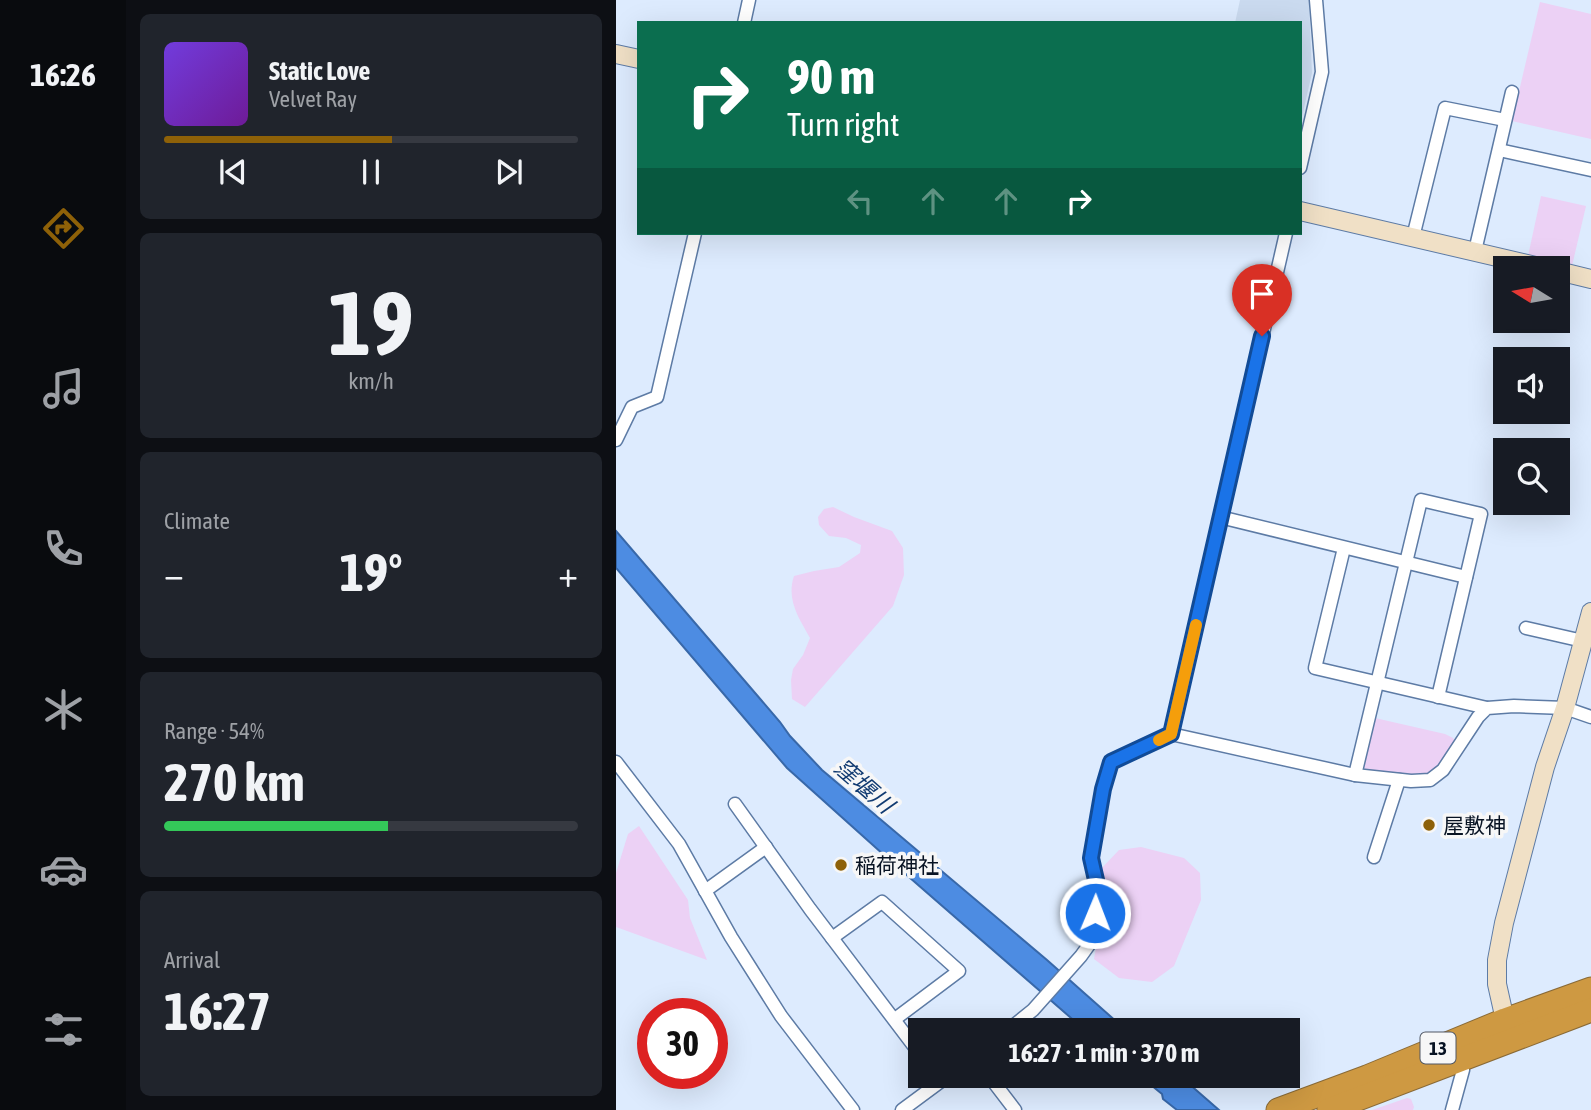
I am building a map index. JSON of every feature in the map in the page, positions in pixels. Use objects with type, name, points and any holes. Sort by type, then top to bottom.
[{"type":"highway","name":"13","points":[[1282,1108],[1591,989]]},
{"type":"highway","name":"13","points":[[1329,1110],[1591,1010]]},
{"type":"street","points":[[744,21],[749,0]]},
{"type":"street","points":[[1302,159],[1322,72],[1316,0]]},
{"type":"street","points":[[616,54],[637,59]]},
{"type":"street","points":[[1475,251],[1512,92]]},
{"type":"street","points":[[1413,237],[1445,108],[1505,120]]},
{"type":"street","points":[[1499,150],[1591,170]]},
{"type":"street","points":[[1302,211],[1495,256]]},
{"type":"street","points":[[616,440],[632,407],[657,397],[695,235]]},
{"type":"street","points":[[1171,734],[1286,235]]},
{"type":"street","points":[[1570,274],[1591,279]]},
{"type":"street","points":[[1355,775],[1421,500],[1481,514],[1438,697]]},
{"type":"street","points":[[1220,517],[1466,577]]},
{"type":"street","points":[[1344,548],[1315,668],[1487,708],[1565,708],[1591,717]]},
{"type":"street","points":[[1506,1020],[1497,984],[1499,948],[1545,767],[1565,708],[1591,612]]},
{"type":"street","points":[[1526,628],[1583,641]]},
{"type":"street","points":[[1023,1018],[1091,942],[1094,931],[1096,880],[1091,858],[1103,789],[1111,762],[1171,734],[1355,775],[1430,780],[1443,770],[1478,717],[1487,708]]},
{"type":"street","points":[[616,762],[679,844],[731,937],[781,1016],[853,1110]]},
{"type":"street","points":[[1374,857],[1399,780]]},
{"type":"street","points":[[734,804],[908,1037]]},
{"type":"street","points":[[705,891],[766,847]]},
{"type":"street","points":[[832,938],[882,902],[959,971],[895,1018]]},
{"type":"street","points":[[1452,1110],[1463,1070]]},
{"type":"street","points":[[911,1107],[931,1088]]},
{"type":"street","points":[[998,1088],[1015,1110]]},
{"type":"shaded area","points":[[1240,0],[1309,0],[1312,73],[1302,117],[1302,21],[1235,21]]},
{"type":"shaded area","points":[[1540,2],[1591,14],[1591,139],[1512,121]]},
{"type":"shaded area","points":[[1541,196],[1586,206],[1572,266],[1570,256],[1528,256]]},
{"type":"shaded area","points":[[833,507],[892,531],[903,548],[904,575],[893,606],[805,707],[792,699],[793,669],[810,638],[793,601],[794,576],[839,567],[860,553],[861,545],[846,538],[829,536],[819,525],[818,517],[824,509]]},
{"type":"shaded area","points":[[1375,718],[1445,734],[1455,741],[1441,765],[1425,778],[1366,770],[1363,766]]},
{"type":"shaded area","points":[[639,826],[688,900],[690,918],[707,960],[616,927],[616,873],[628,834]]},
{"type":"shaded area","points":[[1141,847],[1184,858],[1200,873],[1201,900],[1174,966],[1152,982],[1119,978],[1094,959],[1100,914],[1101,869],[1119,850]]},
{"type":"shaded area","points":[[1411,1099],[1413,1110],[1372,1110]]},
{"type":"water","points":[[616,531],[822,770],[1112,1018],[1071,1018],[787,768],[616,568]]},
{"type":"water","points":[[1155,1088],[1194,1088],[1219,1110],[1177,1110],[1163,1099],[1162,1094]]},
{"type":"slow traffic","points":[[1159,740],[1171,734],[1196,625]]},
{"type":"place","name":"屋敷神","points":[[1429,825]]},
{"type":"place","name":"稲荷神社","points":[[841,865]]},
{"type":"route","points":[[1095,913],[1096,880],[1091,858],[1103,789],[1111,762],[1171,734],[1262,336]]},
{"type":"water label","name":"窪堰川","points":[[864,786]]}]
